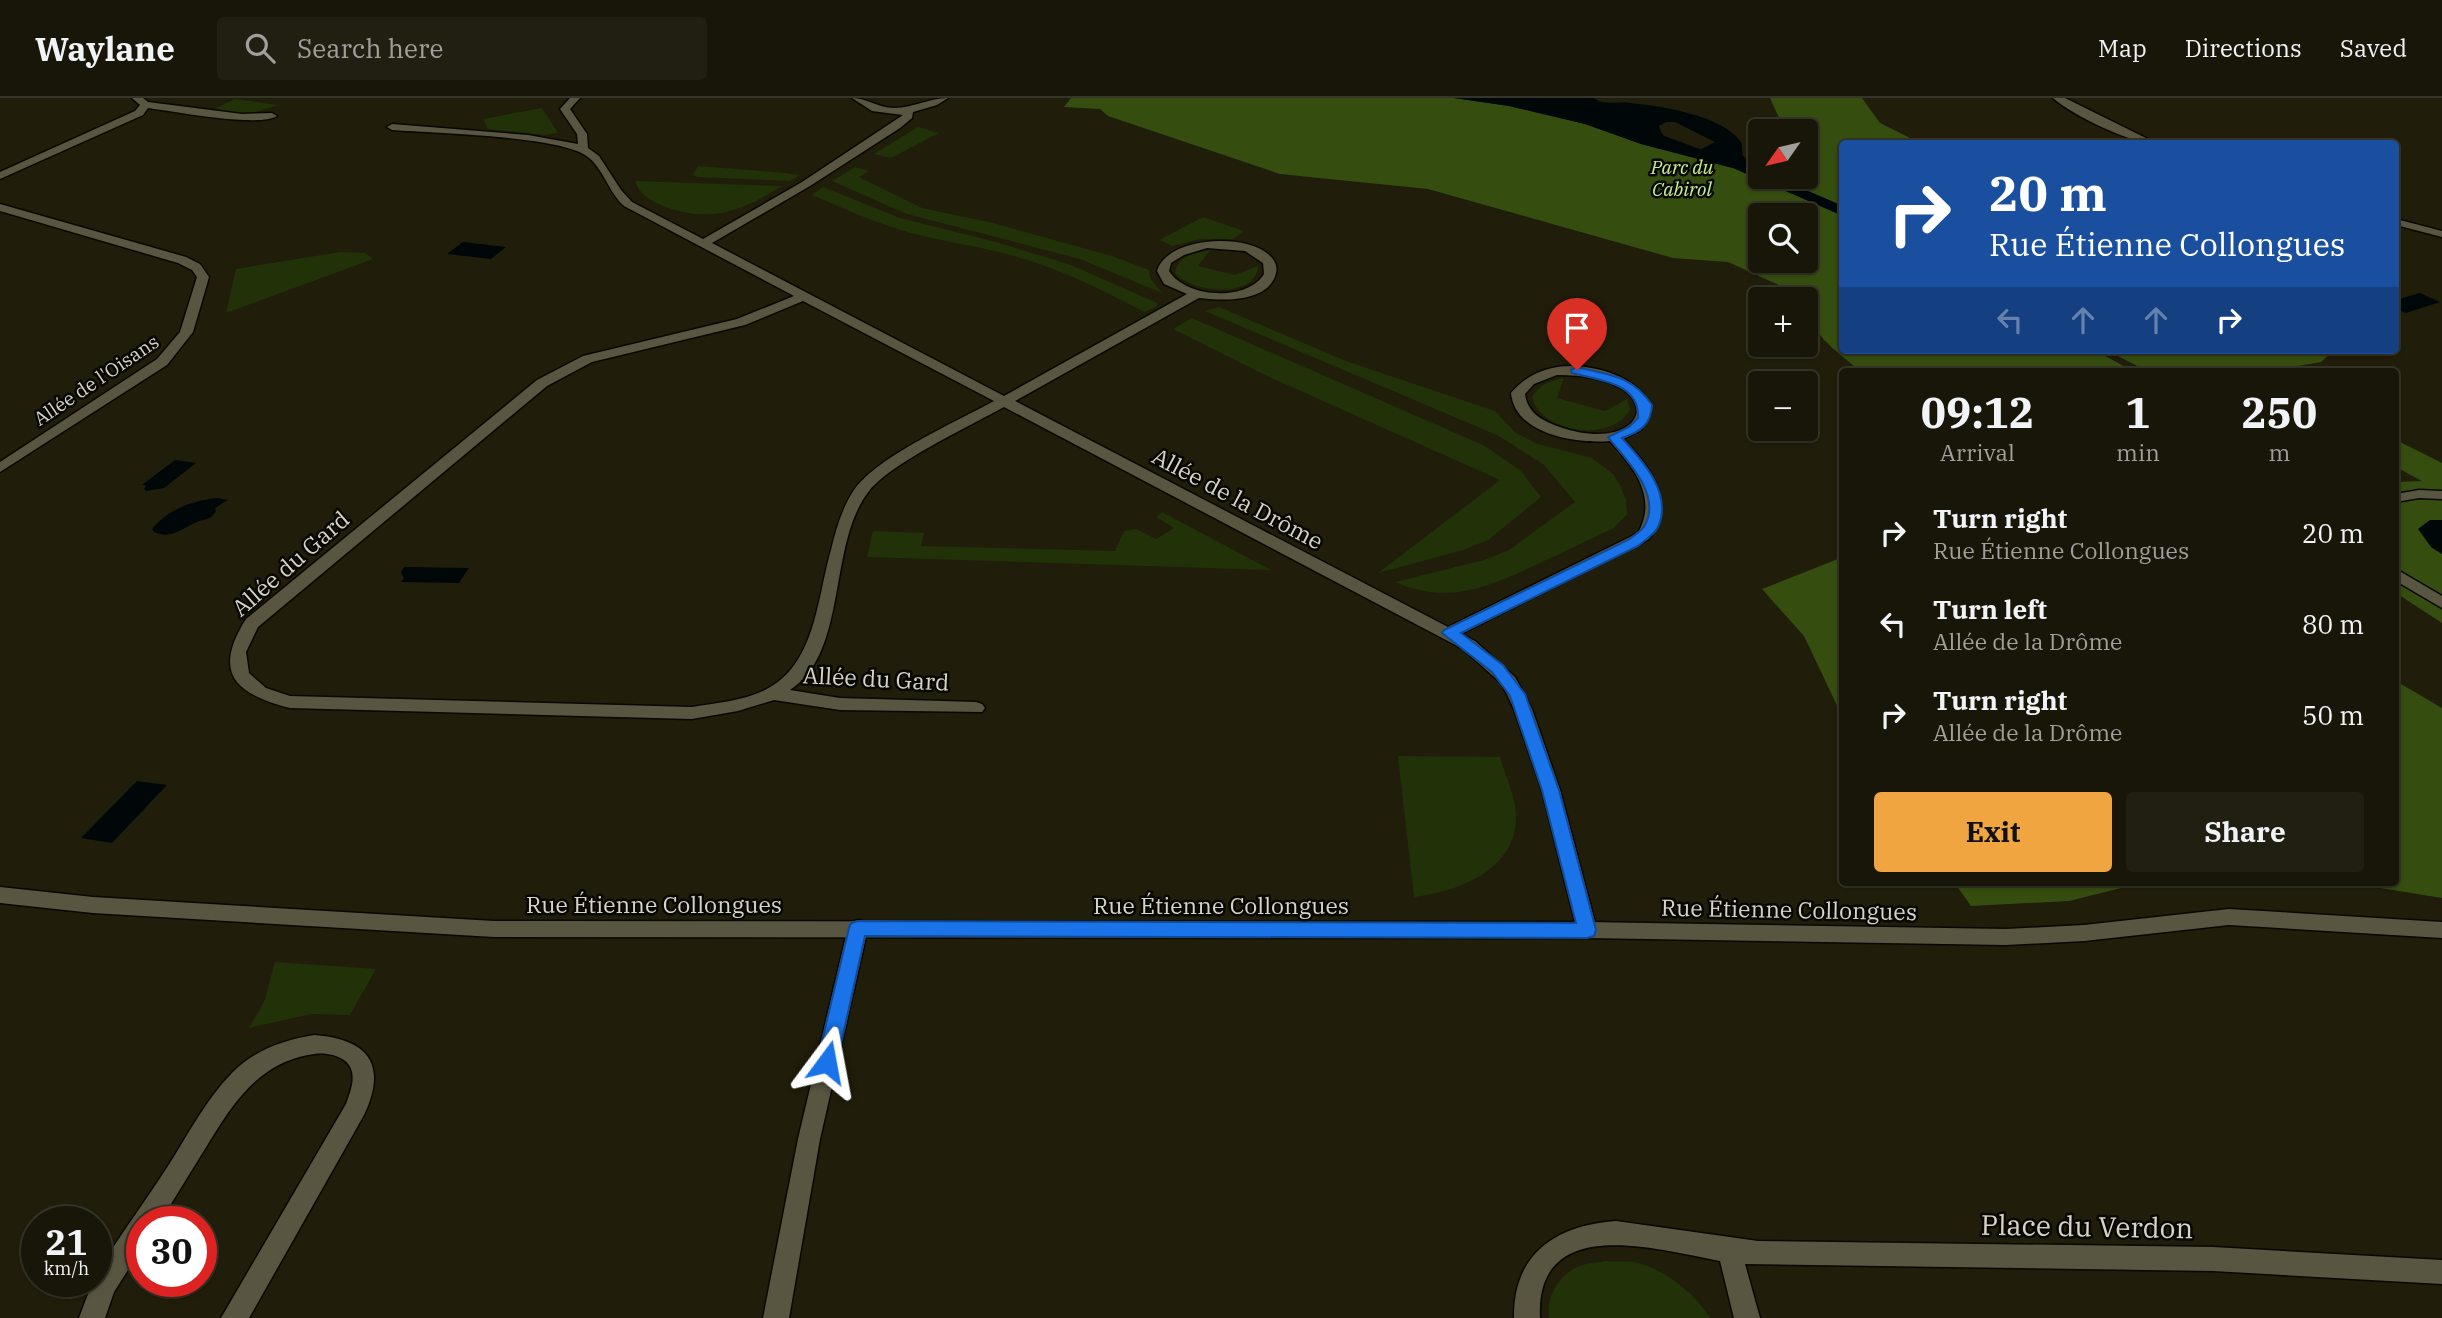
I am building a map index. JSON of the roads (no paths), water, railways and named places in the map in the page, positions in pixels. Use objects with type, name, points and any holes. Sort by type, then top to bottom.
[{"type":"street","name":"Allée de la Drôme","points":[[575,98],[565,109],[582,134],[583,149],[593,156],[621,199],[1449,633],[1491,662],[1517,694],[1551,790],[1587,930]]},
{"type":"street","points":[[857,98],[865,105],[877,109],[908,110],[934,104],[943,98]]},
{"type":"street","points":[[2058,98],[2144,140]]},
{"type":"street","points":[[0,176],[121,123],[139,113],[141,102],[242,117],[272,116]]},
{"type":"street","points":[[703,244],[806,184],[896,126],[908,116],[908,110]]},
{"type":"street","points":[[392,127],[553,142],[583,149]]},
{"type":"street","name":"Allée de l'Oisans","points":[[0,207],[182,260],[196,267],[203,276],[191,328],[182,343],[162,362],[0,468]]},
{"type":"street","points":[[2399,223],[2442,234]]},
{"type":"street","points":[[1006,402],[1195,295],[1213,297],[1251,292],[1272,277],[1273,267],[1256,252],[1240,247],[1207,245],[1177,253],[1167,259],[1163,275],[1169,283],[1195,295]]},
{"type":"street","name":"Allée du Gard","points":[[804,296],[741,322],[588,359],[542,383],[252,623],[242,640],[238,663],[246,685],[264,696],[290,702],[692,713],[750,703],[775,694],[794,680],[809,663],[818,641],[835,562],[851,508],[864,486],[899,460],[1006,402]]},
{"type":"street","points":[[1577,370],[1619,381],[1637,392],[1645,405],[1645,419],[1634,430],[1614,437],[1592,439],[1547,429],[1530,419],[1520,407],[1518,395],[1524,385],[1537,376],[1555,372],[1577,370]]},
{"type":"street","points":[[1449,633],[1644,536],[1654,518],[1656,505],[1653,494],[1636,461],[1614,437]]},
{"type":"street","points":[[2399,497],[2419,494],[2442,495]]},
{"type":"street","points":[[2399,576],[2442,603]]},
{"type":"street","name":"Allée du Gard","points":[[775,694],[840,704],[976,708]]},
{"type":"street","name":"Rue Étienne Collongues","points":[[0,895],[93,905],[494,929],[1587,930],[2006,937],[2084,933],[2229,917],[2395,925],[2442,930]]},
{"type":"street","points":[[776,1318],[809,1139],[858,928]]},
{"type":"street","points":[[156,1206],[224,1098],[241,1078],[264,1061],[289,1049],[325,1044],[353,1054],[363,1068],[364,1086],[356,1108],[250,1295],[234,1318]]},
{"type":"street","name":"Place du Verdon","points":[[1527,1318],[1529,1282],[1545,1257],[1565,1243],[1595,1234],[1631,1233],[1730,1253],[2279,1261],[2442,1272]]},
{"type":"street","points":[[92,1318],[93,1310],[106,1284],[126,1252]]},
{"type":"street","points":[[1730,1253],[1746,1318]]},
{"type":"waterway","points":[[1648,133],[1719,158]]},
{"type":"park label","name":"Parc du Cabirol","points":[[1682,178]]}]
